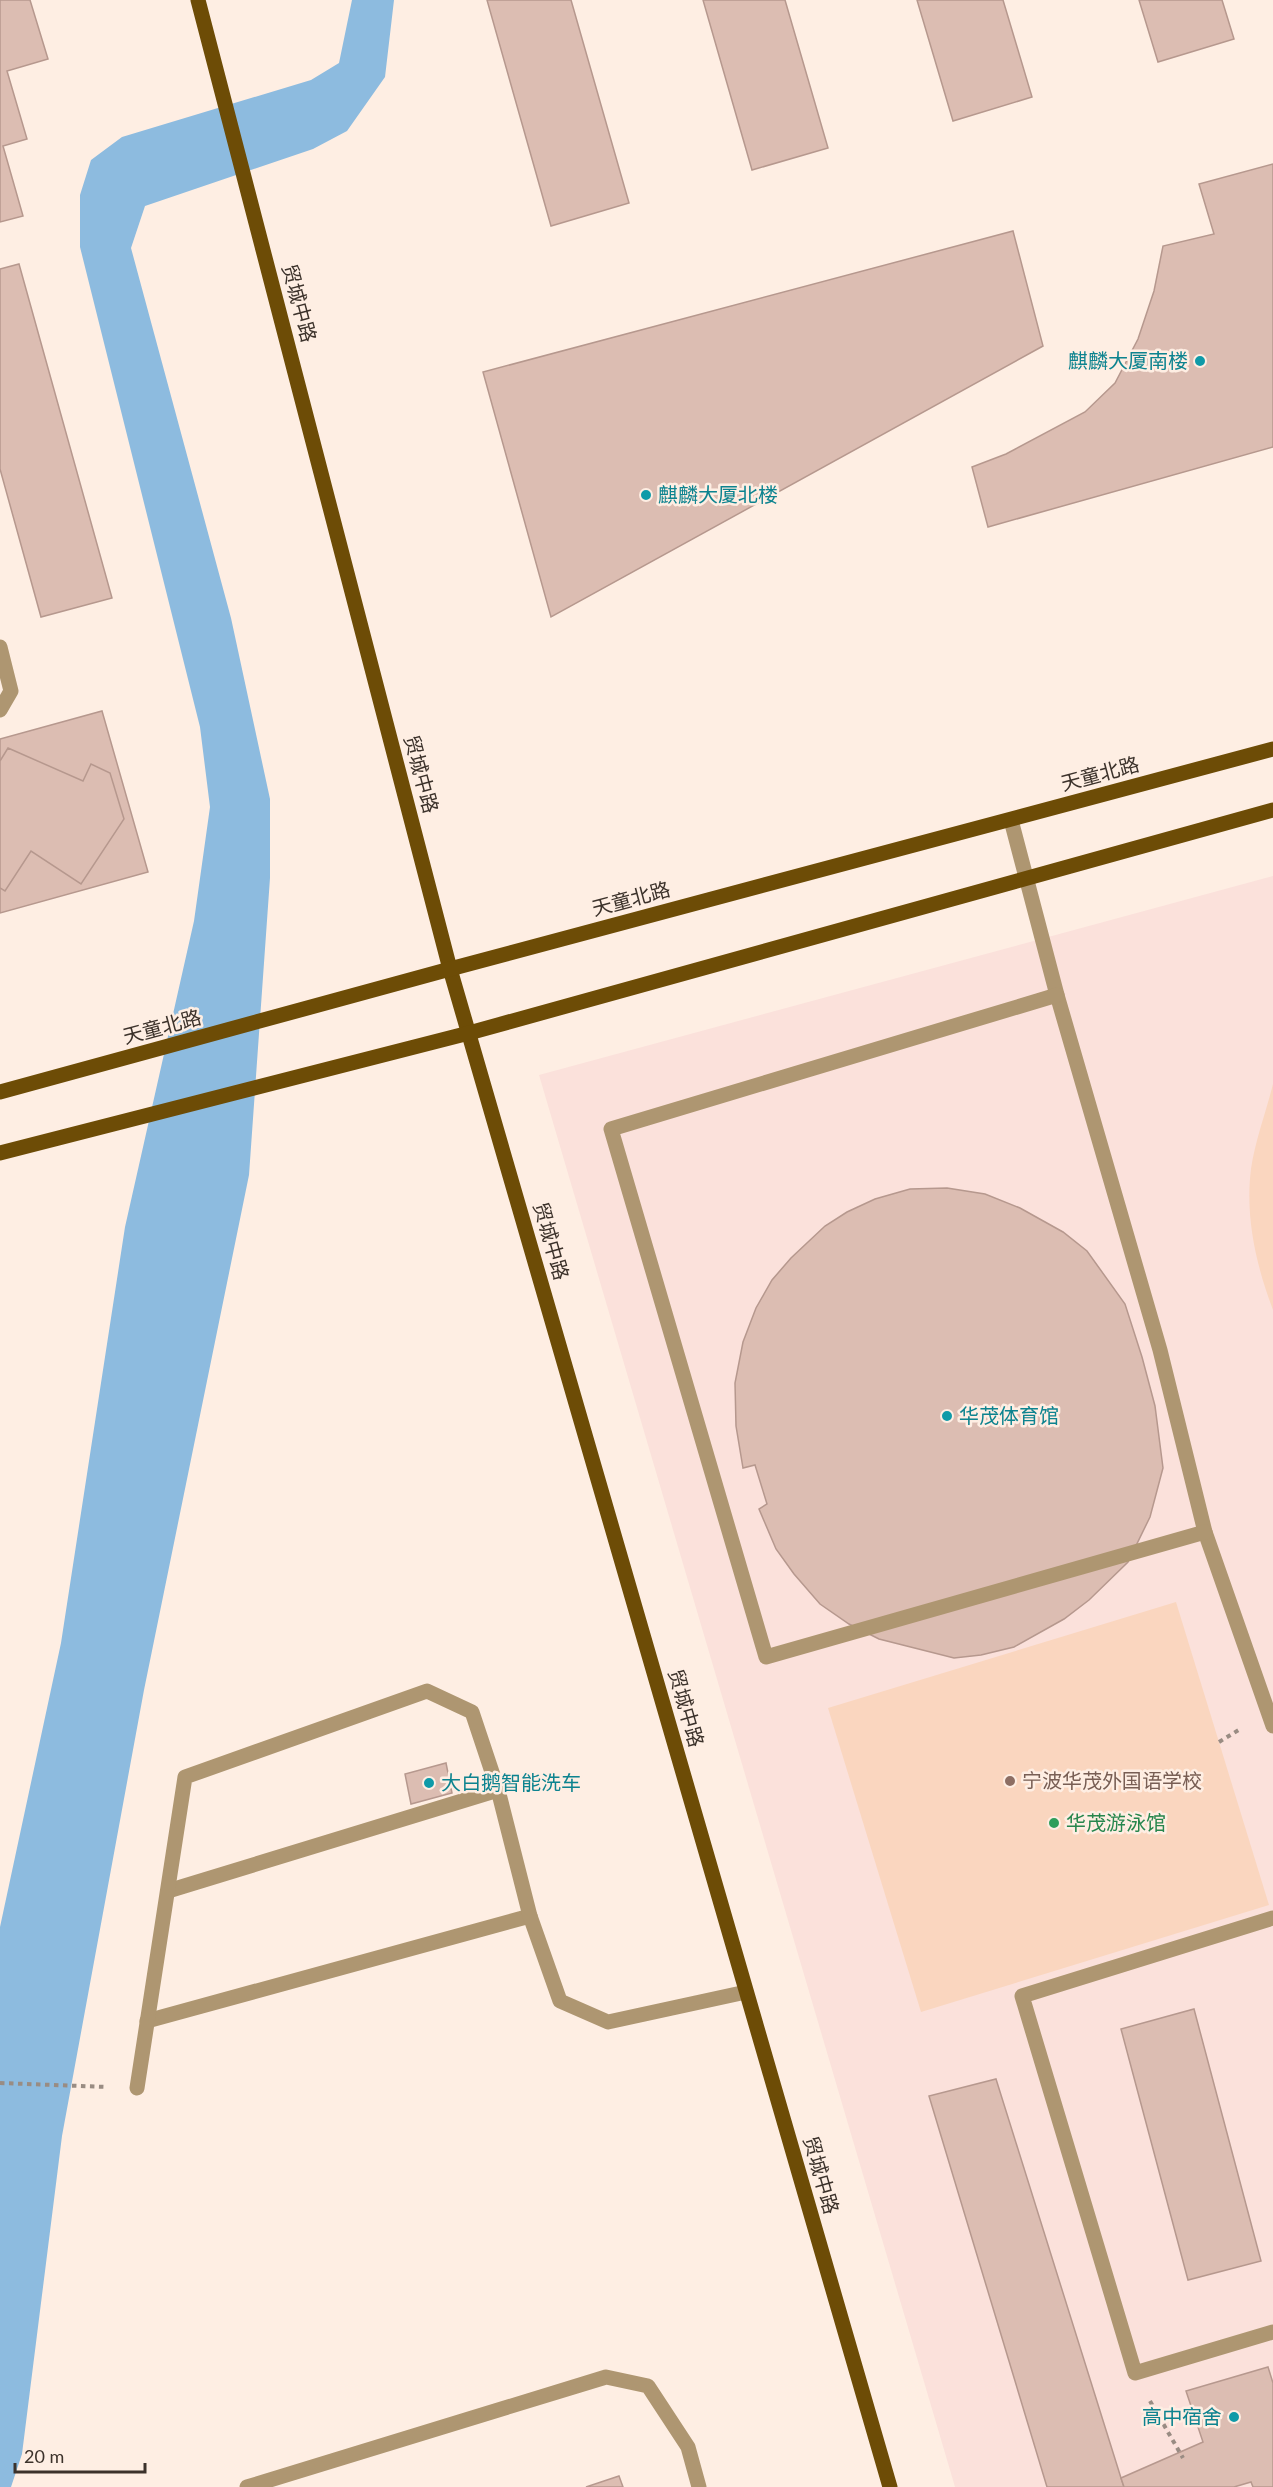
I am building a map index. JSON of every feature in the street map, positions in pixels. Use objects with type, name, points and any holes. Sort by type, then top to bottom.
[{"type":"main road","name":"贸城中路","points":[[198,0],[450,969],[890,2487]]},
{"type":"main road","name":"天童北路","points":[[0,1092],[1273,749]]},
{"type":"main road","points":[[0,1153],[469,1034],[1273,810]]},
{"type":"lane","points":[[0,647],[11,691],[0,710]]},
{"type":"lane","points":[[1011,820],[1057,996],[1160,1350],[1205,1532],[1271,1716]]},
{"type":"lane","points":[[1057,996],[611,1129],[766,1657],[1205,1532]]},
{"type":"lane","points":[[137,2088],[185,1777],[427,1691],[472,1712],[498,1790],[530,1916],[560,2001],[608,2022],[746,1992]]},
{"type":"lane","points":[[168,1891],[498,1790]]},
{"type":"lane","points":[[147,2021],[530,1916]]},
{"type":"lane","points":[[1273,1918],[1022,1996],[1135,2373],[1273,2332]]},
{"type":"lane","points":[[246,2487],[606,2377],[648,2386],[688,2447],[699,2487]]},
{"type":"path","points":[[0,2083],[137,2088]]},
{"type":"path","points":[[1135,2373],[1182,2458]]},
{"type":"shaded area","name":"宁波华茂外国语学校","points":[[1273,876],[1273,2487],[955,2487],[539,1075]]},
{"type":"shaded area","points":[[1273,1084],[1273,1310],[1253,1241],[1250,1187],[1253,1158]]},
{"type":"shaded area","name":"华茂游泳馆","points":[[1176,1602],[1269,1905],[921,2012],[828,1708]]},
{"type":"water","points":[[352,0],[394,0],[385,77],[347,131],[313,149],[145,206],[131,248],[231,618],[270,799],[270,878],[249,1175],[144,1690],[62,2136],[22,2454],[11,2487],[0,2487],[0,1927],[61,1643],[125,1227],[194,921],[210,807],[200,727],[80,247],[80,195],[91,160],[122,137],[311,80],[339,63]]},
{"type":"building","points":[[0,0],[30,0],[48,59],[7,71],[27,139],[3,146],[23,216],[0,222]]},
{"type":"building","points":[[487,0],[571,0],[629,203],[551,226]]},
{"type":"building","points":[[703,0],[785,0],[828,148],[752,170]]},
{"type":"building","points":[[917,0],[1003,0],[1032,97],[953,121]]},
{"type":"building","points":[[1139,0],[1222,0],[1234,39],[1158,62]]},
{"type":"building","name":"麒麟大厦南楼","points":[[1273,164],[1273,447],[988,527],[972,467],[1006,454],[1085,412],[1115,383],[1138,339],[1154,291],[1163,246],[1214,234],[1199,184]]},
{"type":"building","name":"麒麟大厦北楼","points":[[1013,231],[1043,346],[551,617],[483,372]]},
{"type":"building","points":[[19,264],[112,598],[41,617],[0,469],[0,269]]},
{"type":"building","points":[[102,711],[148,872],[0,913],[0,739]]},
{"type":"building","points":[[8,748],[83,781],[91,764],[110,773],[124,819],[81,884],[31,851],[5,891],[0,888],[0,761]]},
{"type":"building","name":"华茂体育馆","points":[[947,1188],[985,1194],[1020,1208],[1063,1232],[1087,1251],[1125,1304],[1155,1406],[1163,1468],[1150,1517],[1128,1562],[1089,1600],[1064,1619],[1014,1647],[981,1655],[954,1658],[879,1639],[849,1624],[820,1604],[794,1574],[776,1549],[759,1509],[767,1504],[755,1465],[743,1468],[736,1426],[735,1383],[743,1342],[756,1308],[772,1280],[791,1258],[825,1226],[847,1212],[875,1199],[910,1189]]},
{"type":"building","name":"大白鹅智能洗车","points":[[446,1763],[452,1793],[411,1804],[405,1774]]},
{"type":"building","points":[[1194,2009],[1261,2261],[1188,2280],[1121,2029]]},
{"type":"building","points":[[996,2079],[1124,2487],[1047,2487],[929,2096]]},
{"type":"building","name":"高中宿舍","points":[[1268,2367],[1273,2383],[1273,2487],[1253,2487],[1251,2482],[1234,2487],[1124,2487],[1121,2478],[1203,2442],[1186,2391]]},
{"type":"building","points":[[619,2476],[623,2487],[586,2487]]},
{"type":"place","name":"麒麟大厦南楼","points":[[1200,361]]},
{"type":"place","name":"麒麟大厦北楼","points":[[646,495]]},
{"type":"place","name":"华茂体育馆","points":[[947,1416]]},
{"type":"place","name":"宁波华茂外国语学校","points":[[1010,1781]]},
{"type":"place","name":"大白鹅智能洗车","points":[[429,1783]]},
{"type":"place","name":"华茂游泳馆","points":[[1054,1823]]},
{"type":"place","name":"高中宿舍","points":[[1234,2417]]}]
